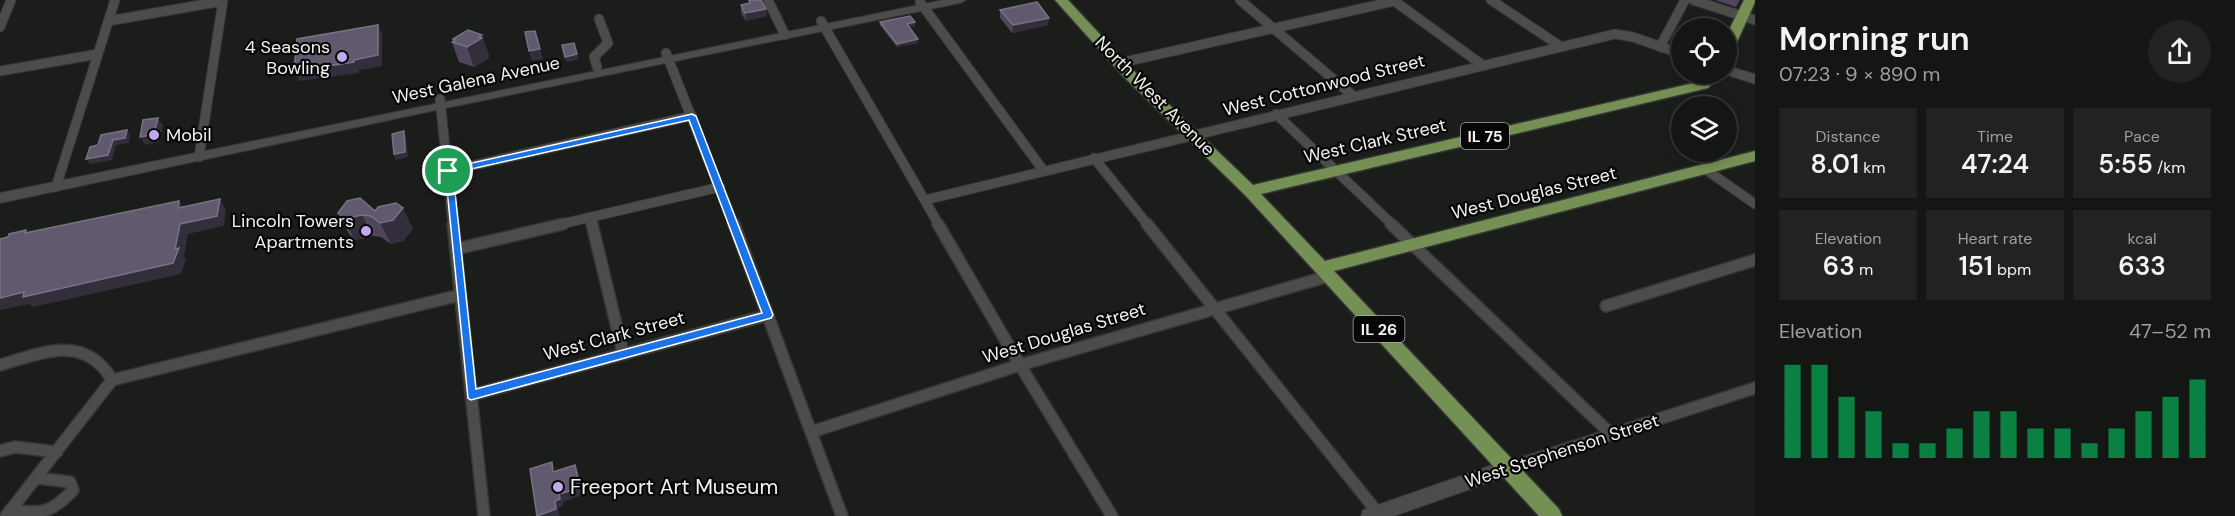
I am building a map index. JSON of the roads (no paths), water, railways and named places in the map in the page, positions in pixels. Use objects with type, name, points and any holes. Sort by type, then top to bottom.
[{"type":"main road","name":"West Galena Avenue","points":[[440,102],[925,3],[960,0]]},
{"type":"main road","name":"North West Avenue","points":[[1061,0],[1197,133],[1507,468]]},
{"type":"main road","name":"North West Avenue","points":[[1073,0],[1125,62]]},
{"type":"main road","points":[[1737,35],[1749,18],[1750,0]]},
{"type":"main road","name":"West Galena Avenue","points":[[0,198],[57,183],[597,67],[667,56]]},
{"type":"main road","name":"West Clark Street","points":[[1250,191],[1704,84]]},
{"type":"main road","name":"West Douglas Street","points":[[1326,272],[1413,245],[1755,156]]},
{"type":"main road","name":"West Galena Avenue","points":[[0,191],[57,183]]},
{"type":"main road","name":"West Stephenson Street","points":[[1374,514],[1507,468]]},
{"type":"main road","name":"IL 26","points":[[1507,468],[1552,516]]},
{"type":"street","points":[[0,27],[11,0]]},
{"type":"street","points":[[57,183],[115,0]]},
{"type":"street","points":[[768,0],[783,32]]},
{"type":"street","points":[[1240,0],[1352,95]]},
{"type":"street","points":[[1491,0],[1560,46]]},
{"type":"street","points":[[1660,47],[1685,0]]},
{"type":"street","points":[[1693,0],[1749,18]]},
{"type":"street","points":[[108,21],[223,1],[200,154]]},
{"type":"street","points":[[1125,62],[1394,1],[1481,64]]},
{"type":"street","points":[[925,3],[1043,170]]},
{"type":"street","points":[[597,67],[594,57],[608,43],[599,19]]},
{"type":"street","points":[[823,24],[1020,365],[1112,516]]},
{"type":"street","name":"West Cottonwood Street","points":[[925,200],[1352,95],[1619,33],[1671,50]]},
{"type":"street","points":[[0,71],[98,54]]},
{"type":"street","points":[[667,56],[768,315],[839,515]]},
{"type":"street","points":[[1737,73],[1755,79]]},
{"type":"street","points":[[440,102],[484,516]]},
{"type":"street","points":[[1276,114],[1612,435]]},
{"type":"street","points":[[448,171],[692,116]]},
{"type":"street","points":[[1094,158],[1374,514]]},
{"type":"street","points":[[1705,169],[1755,204]]},
{"type":"street","points":[[456,249],[720,187]]},
{"type":"street","points":[[591,218],[623,353]]},
{"type":"street","points":[[1606,306],[1755,260]]},
{"type":"street","name":"West Douglas Street","points":[[811,432],[1020,365],[1214,308],[1326,272]]},
{"type":"street","points":[[8,513],[112,380],[460,295]]},
{"type":"street","name":"West Clark Street","points":[[471,395],[768,315]]},
{"type":"street","points":[[0,364],[58,351],[79,350],[102,364],[112,380]]},
{"type":"street","name":"West Stephenson Street","points":[[1507,468],[1755,388]]},
{"type":"street","points":[[0,451],[15,447],[57,452]]},
{"type":"street","points":[[8,513],[45,515],[59,508],[73,490],[70,482],[37,478]]},
{"type":"place","name":"4 Seasons Bowling","points":[[342,57]]},
{"type":"place","name":"Mobil","points":[[154,135]]},
{"type":"place","name":"Lincoln Towers Apartments","points":[[366,231]]},
{"type":"place","name":"Freeport Art Museum","points":[[558,487]]}]
